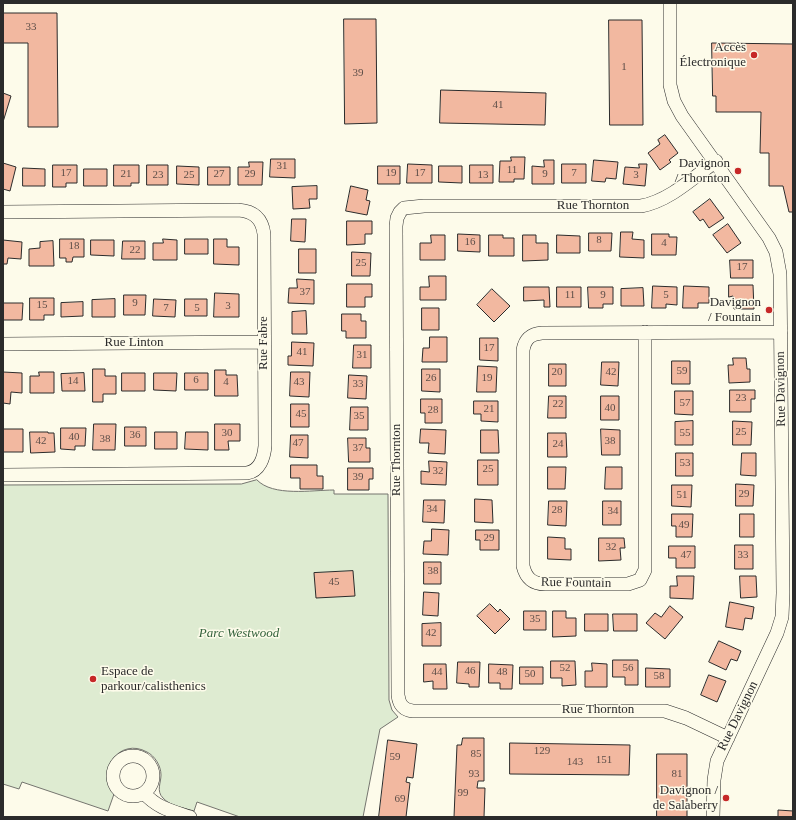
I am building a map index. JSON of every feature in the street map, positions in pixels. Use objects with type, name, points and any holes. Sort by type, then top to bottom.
[{"type":"street","name":"Rue Davignon","points":[[670,3],[669,67],[672,96],[682,116],[716,161],[762,227],[776,252],[780,274],[782,617],[775,639],[717,761],[714,773],[713,817]]},
{"type":"street","name":"Rue Thornton","points":[[716,161],[666,196],[656,202],[641,206],[424,206],[404,208],[398,214],[396,221],[398,695],[400,703],[403,707],[413,711],[666,711],[686,718],[728,738]]},
{"type":"street","name":"Rue Fabre","points":[[3,212],[238,210],[254,214],[261,223],[264,234],[265,446],[264,455],[260,464],[250,473],[186,475],[3,475]]},
{"type":"street","name":"Rue Fountain","points":[[645,332],[645,570],[640,580],[628,584],[534,583],[527,578],[523,566],[524,345],[529,337],[532,334],[542,333],[645,332],[781,332]]},
{"type":"street","name":"Rue Linton","points":[[3,344],[264,342]]},
{"type":"street","points":[[144,792],[150,800],[158,806],[190,817]]},
{"type":"green space","name":"Parc Westwood","points":[[257,480],[273,489],[283,491],[334,490],[334,494],[388,494],[389,700],[392,710],[398,717],[380,729],[363,817],[240,817],[197,802],[194,811],[182,808],[169,803],[161,795],[159,790],[161,772],[159,765],[150,754],[137,749],[128,749],[120,752],[113,758],[109,766],[107,775],[109,785],[114,794],[108,811],[22,782],[19,789],[3,784],[3,485],[241,484]]},
{"type":"building","points":[[3,13],[57,13],[58,127],[28,127],[28,43],[3,43]]},
{"type":"building","points":[[344,19],[376,19],[377,123],[345,124]]},
{"type":"building","points":[[609,20],[642,20],[643,125],[610,125]]},
{"type":"building","points":[[712,43],[793,44],[793,212],[789,212],[783,186],[769,186],[769,153],[760,153],[761,112],[716,112],[716,96],[713,96]]},
{"type":"building","points":[[441,90],[546,93],[545,125],[440,123]]},
{"type":"building","points":[[3,93],[11,96],[3,122]]},
{"type":"building","points":[[665,135],[678,153],[669,160],[671,162],[660,170],[648,153],[660,144],[658,140]]},
{"type":"building","points":[[511,157],[525,157],[524,179],[514,179],[514,182],[499,182],[500,161],[511,161]]},
{"type":"building","points":[[271,159],[295,159],[295,178],[270,177]]},
{"type":"building","points":[[544,160],[554,160],[554,184],[532,184],[532,166],[544,167]]},
{"type":"building","points":[[594,160],[618,162],[616,179],[606,178],[605,182],[592,181]]},
{"type":"building","points":[[249,162],[263,162],[262,185],[238,185],[238,167],[249,167]]},
{"type":"building","points":[[3,163],[16,167],[10,191],[3,189]]},
{"type":"building","points":[[408,164],[432,165],[432,183],[407,183]]},
{"type":"building","points":[[562,164],[586,164],[586,183],[562,183]]},
{"type":"building","points":[[639,164],[647,164],[645,186],[623,184],[625,167],[639,168]]},
{"type":"building","points":[[53,165],[77,165],[77,183],[66,183],[66,187],[53,187]]},
{"type":"building","points":[[114,165],[139,165],[139,183],[131,183],[131,186],[114,186]]},
{"type":"building","points":[[147,165],[168,165],[168,185],[147,185]]},
{"type":"building","points":[[470,165],[493,165],[493,183],[470,183]]},
{"type":"building","points":[[177,166],[199,167],[199,185],[177,184]]},
{"type":"building","points":[[378,166],[400,166],[400,184],[378,184]]},
{"type":"building","points":[[439,166],[462,166],[462,183],[439,182]]},
{"type":"building","points":[[208,167],[230,167],[230,185],[208,185]]},
{"type":"building","points":[[23,168],[45,169],[45,186],[23,186]]},
{"type":"building","points":[[84,169],[107,169],[107,186],[84,186]]},
{"type":"building","points":[[317,186],[317,199],[309,199],[310,208],[293,209],[292,187]]},
{"type":"building","points":[[351,186],[368,190],[366,200],[370,201],[367,215],[346,211]]},
{"type":"building","points":[[710,199],[724,218],[709,228],[703,219],[700,221],[693,212]]},
{"type":"building","points":[[292,219],[306,219],[305,242],[291,241]]},
{"type":"building","points":[[347,221],[372,221],[372,234],[365,234],[365,244],[347,245]]},
{"type":"building","points":[[728,224],[741,243],[727,253],[713,235]]},
{"type":"building","points":[[621,232],[633,232],[632,239],[644,240],[644,258],[620,257]]},
{"type":"building","points":[[589,233],[612,233],[611,251],[589,251]]},
{"type":"building","points":[[458,234],[480,235],[480,252],[458,251]]},
{"type":"building","points":[[652,234],[669,234],[669,237],[677,237],[676,255],[652,255]]},
{"type":"building","points":[[431,235],[445,235],[445,260],[420,260],[420,243],[431,243]]},
{"type":"building","points":[[489,235],[503,235],[503,238],[514,238],[514,256],[489,256]]},
{"type":"building","points":[[523,235],[536,235],[536,243],[548,243],[548,260],[523,261]]},
{"type":"building","points":[[557,235],[580,236],[580,253],[557,253]]},
{"type":"building","points":[[60,239],[84,239],[84,257],[73,257],[72,262],[66,262],[66,258],[60,258]]},
{"type":"building","points":[[163,239],[177,240],[177,260],[153,260],[153,243],[163,243]]},
{"type":"building","points":[[185,239],[208,239],[208,254],[185,254]]},
{"type":"building","points":[[214,239],[227,239],[227,247],[239,247],[239,265],[214,264]]},
{"type":"building","points":[[3,240],[22,242],[21,259],[8,258],[7,264],[3,264]]},
{"type":"building","points":[[91,240],[114,240],[114,256],[91,255]]},
{"type":"building","points":[[53,241],[54,266],[29,266],[29,249],[40,248],[40,242]]},
{"type":"building","points":[[123,241],[145,241],[145,259],[122,259]]},
{"type":"building","points":[[299,249],[316,249],[316,273],[299,273]]},
{"type":"building","points":[[352,252],[371,253],[370,276],[352,276]]},
{"type":"building","points":[[730,260],[753,260],[753,278],[731,278]]},
{"type":"building","points":[[429,276],[446,276],[446,300],[420,300],[420,287],[429,287]]},
{"type":"building","points":[[297,279],[314,280],[314,304],[288,303],[289,288],[297,288]]},
{"type":"building","points":[[347,284],[372,284],[372,297],[365,297],[365,307],[347,307]]},
{"type":"building","points":[[729,285],[753,285],[754,309],[734,309],[733,296],[729,297]]},
{"type":"building","points":[[653,286],[677,287],[677,305],[666,304],[666,308],[652,308]]},
{"type":"building","points":[[684,286],[709,287],[709,303],[698,303],[698,308],[683,308]]},
{"type":"building","points":[[524,287],[549,287],[550,307],[544,307],[544,300],[524,301]]},
{"type":"building","points":[[557,287],[581,287],[581,307],[557,307]]},
{"type":"building","points":[[588,287],[613,287],[613,304],[603,304],[603,308],[589,308]]},
{"type":"building","points":[[643,288],[644,306],[621,306],[621,289]]},
{"type":"building","points":[[492,289],[510,306],[494,322],[477,305]]},
{"type":"building","points":[[215,293],[239,294],[239,317],[214,317]]},
{"type":"building","points":[[124,295],[146,295],[145,315],[124,315]]},
{"type":"building","points":[[30,298],[54,298],[54,315],[44,315],[44,320],[30,320]]},
{"type":"building","points":[[115,299],[115,317],[92,317],[92,300]]},
{"type":"building","points":[[154,299],[176,300],[175,317],[153,316]]},
{"type":"building","points":[[185,299],[207,299],[207,316],[185,316]]},
{"type":"building","points":[[83,302],[83,316],[61,317],[61,303]]},
{"type":"building","points":[[3,303],[23,303],[22,320],[3,320]]},
{"type":"building","points":[[422,308],[439,308],[439,330],[422,330]]},
{"type":"building","points":[[306,311],[307,334],[292,334],[292,312]]},
{"type":"building","points":[[342,314],[361,314],[361,321],[366,321],[366,338],[346,338],[346,331],[342,331]]},
{"type":"building","points":[[430,337],[447,337],[447,362],[422,362],[423,348],[429,348]]},
{"type":"building","points":[[480,338],[498,338],[498,361],[480,360]]},
{"type":"building","points":[[292,342],[314,343],[313,366],[288,365],[288,356],[291,356]]},
{"type":"building","points":[[354,345],[371,345],[371,368],[353,368]]},
{"type":"building","points":[[733,358],[746,358],[747,369],[750,369],[750,382],[729,383],[728,365],[733,365]]},
{"type":"building","points":[[672,361],[690,361],[690,384],[672,384]]},
{"type":"building","points":[[602,362],[619,362],[618,386],[601,385]]},
{"type":"building","points":[[549,364],[566,364],[566,386],[549,386]]},
{"type":"building","points":[[478,366],[497,367],[496,392],[477,392]]},
{"type":"building","points":[[93,369],[105,369],[105,376],[116,376],[116,394],[103,394],[103,402],[93,402]]},
{"type":"building","points":[[422,369],[440,369],[440,392],[422,391]]},
{"type":"building","points":[[215,370],[226,370],[226,375],[237,375],[238,396],[215,396]]},
{"type":"building","points":[[3,372],[22,373],[22,393],[11,392],[10,404],[3,403]]},
{"type":"building","points":[[39,372],[54,372],[54,393],[30,393],[30,376],[39,376]]},
{"type":"building","points":[[291,372],[310,372],[309,397],[290,396]]},
{"type":"building","points":[[84,373],[85,391],[62,391],[61,374]]},
{"type":"building","points":[[122,373],[145,373],[145,391],[122,391]]},
{"type":"building","points":[[154,373],[177,373],[176,391],[154,390]]},
{"type":"building","points":[[185,373],[208,373],[208,390],[185,390]]},
{"type":"building","points":[[349,375],[367,376],[366,399],[348,398]]},
{"type":"building","points":[[730,390],[755,390],[755,399],[751,399],[751,412],[730,412]]},
{"type":"building","points":[[675,391],[693,391],[693,415],[675,414]]},
{"type":"building","points":[[549,396],[566,396],[566,418],[548,418]]},
{"type":"building","points":[[601,396],[619,396],[619,420],[601,420]]},
{"type":"building","points":[[421,399],[442,399],[442,423],[425,423],[425,413],[421,413]]},
{"type":"building","points":[[474,401],[498,401],[498,422],[481,421],[481,414],[474,414]]},
{"type":"building","points":[[291,404],[309,404],[309,427],[291,427]]},
{"type":"building","points":[[351,407],[368,407],[368,430],[350,430]]},
{"type":"building","points":[[693,421],[693,445],[675,445],[675,422]]},
{"type":"building","points":[[733,421],[752,422],[751,445],[733,445]]},
{"type":"building","points":[[94,424],[116,424],[115,450],[93,450]]},
{"type":"building","points":[[215,424],[240,424],[240,441],[228,441],[229,450],[215,450]]},
{"type":"building","points":[[125,427],[146,427],[146,446],[125,446]]},
{"type":"building","points":[[61,428],[86,428],[85,446],[75,446],[75,450],[61,449]]},
{"type":"building","points":[[3,429],[23,429],[23,452],[3,452]]},
{"type":"building","points":[[421,429],[446,430],[445,454],[428,453],[429,443],[420,443]]},
{"type":"building","points":[[601,429],[620,430],[620,455],[602,455]]},
{"type":"building","points":[[481,430],[498,430],[499,453],[481,453]]},
{"type":"building","points":[[30,432],[54,433],[55,452],[31,453]]},
{"type":"building","points":[[155,432],[177,432],[177,449],[155,449]]},
{"type":"building","points":[[186,432],[208,432],[208,450],[185,449]]},
{"type":"building","points":[[548,433],[566,433],[567,457],[548,457]]},
{"type":"building","points":[[291,435],[308,435],[308,458],[290,457]]},
{"type":"building","points":[[348,438],[366,438],[366,448],[370,448],[370,462],[349,462]]},
{"type":"building","points":[[676,453],[693,453],[693,476],[676,476]]},
{"type":"building","points":[[742,453],[756,453],[756,476],[741,475]]},
{"type":"building","points":[[478,460],[498,460],[498,485],[478,485]]},
{"type":"building","points":[[429,461],[447,462],[446,485],[421,484],[421,471],[429,472]]},
{"type":"building","points":[[291,465],[317,465],[317,476],[323,476],[323,489],[300,489],[300,478],[291,478]]},
{"type":"building","points":[[548,467],[566,467],[565,489],[548,489]]},
{"type":"building","points":[[606,467],[622,467],[622,489],[605,489]]},
{"type":"building","points":[[348,468],[373,468],[373,479],[369,479],[369,490],[348,490]]},
{"type":"building","points":[[736,484],[754,485],[753,506],[736,506]]},
{"type":"building","points":[[672,485],[692,485],[691,507],[672,506]]},
{"type":"building","points":[[475,499],[492,500],[493,523],[475,522]]},
{"type":"building","points":[[424,500],[445,500],[444,523],[423,522]]},
{"type":"building","points":[[549,501],[567,501],[566,526],[548,525]]},
{"type":"building","points":[[603,501],[621,501],[621,525],[603,525]]},
{"type":"building","points":[[672,514],[693,514],[692,537],[676,537],[676,526],[672,526]]},
{"type":"building","points":[[740,514],[754,514],[754,537],[740,537]]},
{"type":"building","points":[[432,529],[449,530],[448,555],[423,554],[424,541],[431,541]]},
{"type":"building","points":[[476,530],[499,530],[499,550],[480,550],[480,540],[476,540]]},
{"type":"building","points":[[548,537],[565,538],[565,549],[571,549],[571,560],[548,559]]},
{"type":"building","points":[[599,538],[624,538],[625,548],[620,548],[621,560],[599,561]]},
{"type":"building","points":[[735,545],[753,545],[753,569],[735,569]]},
{"type":"building","points":[[669,546],[695,546],[695,568],[676,568],[676,558],[669,558]]},
{"type":"building","points":[[424,562],[441,562],[441,584],[424,584]]},
{"type":"building","points":[[353,571],[355,596],[316,598],[314,573]]},
{"type":"building","points":[[677,576],[694,576],[693,599],[670,598],[670,586],[677,586]]},
{"type":"building","points":[[740,576],[756,576],[757,597],[741,598]]},
{"type":"building","points":[[424,592],[439,593],[438,616],[423,615]]},
{"type":"building","points":[[730,602],[754,607],[752,619],[745,618],[743,630],[726,627]]},
{"type":"building","points":[[490,604],[498,612],[500,609],[510,619],[495,634],[477,616]]},
{"type":"building","points":[[670,606],[683,617],[665,639],[646,623],[655,613],[661,617]]},
{"type":"building","points":[[524,611],[546,611],[546,630],[524,630]]},
{"type":"building","points":[[553,611],[566,611],[566,618],[576,618],[576,636],[553,637]]},
{"type":"building","points":[[585,614],[608,614],[608,631],[585,631]]},
{"type":"building","points":[[613,614],[637,614],[637,631],[614,631]]},
{"type":"building","points":[[441,623],[441,646],[422,646],[422,624]]},
{"type":"building","points":[[719,641],[741,651],[737,661],[731,659],[726,670],[709,662]]},
{"type":"building","points":[[613,660],[638,660],[638,685],[625,685],[625,677],[613,677]]},
{"type":"building","points":[[551,661],[575,661],[576,685],[562,686],[562,678],[551,678]]},
{"type":"building","points":[[458,662],[480,662],[479,687],[469,687],[469,684],[457,683]]},
{"type":"building","points":[[592,663],[607,664],[607,687],[585,687],[585,671],[592,671]]},
{"type":"building","points":[[424,664],[446,664],[447,689],[433,689],[433,681],[424,682]]},
{"type":"building","points":[[489,664],[513,665],[512,689],[500,689],[500,683],[489,683]]},
{"type":"building","points":[[520,667],[543,667],[543,684],[520,684]]},
{"type":"building","points":[[646,668],[670,669],[670,687],[646,687]]},
{"type":"building","points":[[709,675],[726,681],[717,702],[701,695]]},
{"type":"building","points":[[463,738],[484,738],[484,781],[478,781],[477,788],[485,788],[484,817],[454,817],[457,745],[461,745]]},
{"type":"building","points":[[388,740],[417,744],[413,778],[407,777],[406,782],[410,783],[406,817],[379,817]]},
{"type":"building","points":[[510,743],[630,745],[629,775],[510,774]]},
{"type":"building","points":[[657,754],[687,754],[687,817],[657,817]]},
{"type":"building","points":[[778,810],[793,811],[793,817],[778,817]]},
{"type":"place","name":"Accès Électronique","points":[[754,55]]},
{"type":"place","name":"Davignon / Thornton","points":[[738,171]]},
{"type":"place","name":"Davignon / Fountain","points":[[769,310]]},
{"type":"place","name":"Espace de parkour/calisthenics","points":[[93,679]]},
{"type":"place","name":"Davignon / de Salaberry","points":[[726,798]]}]
